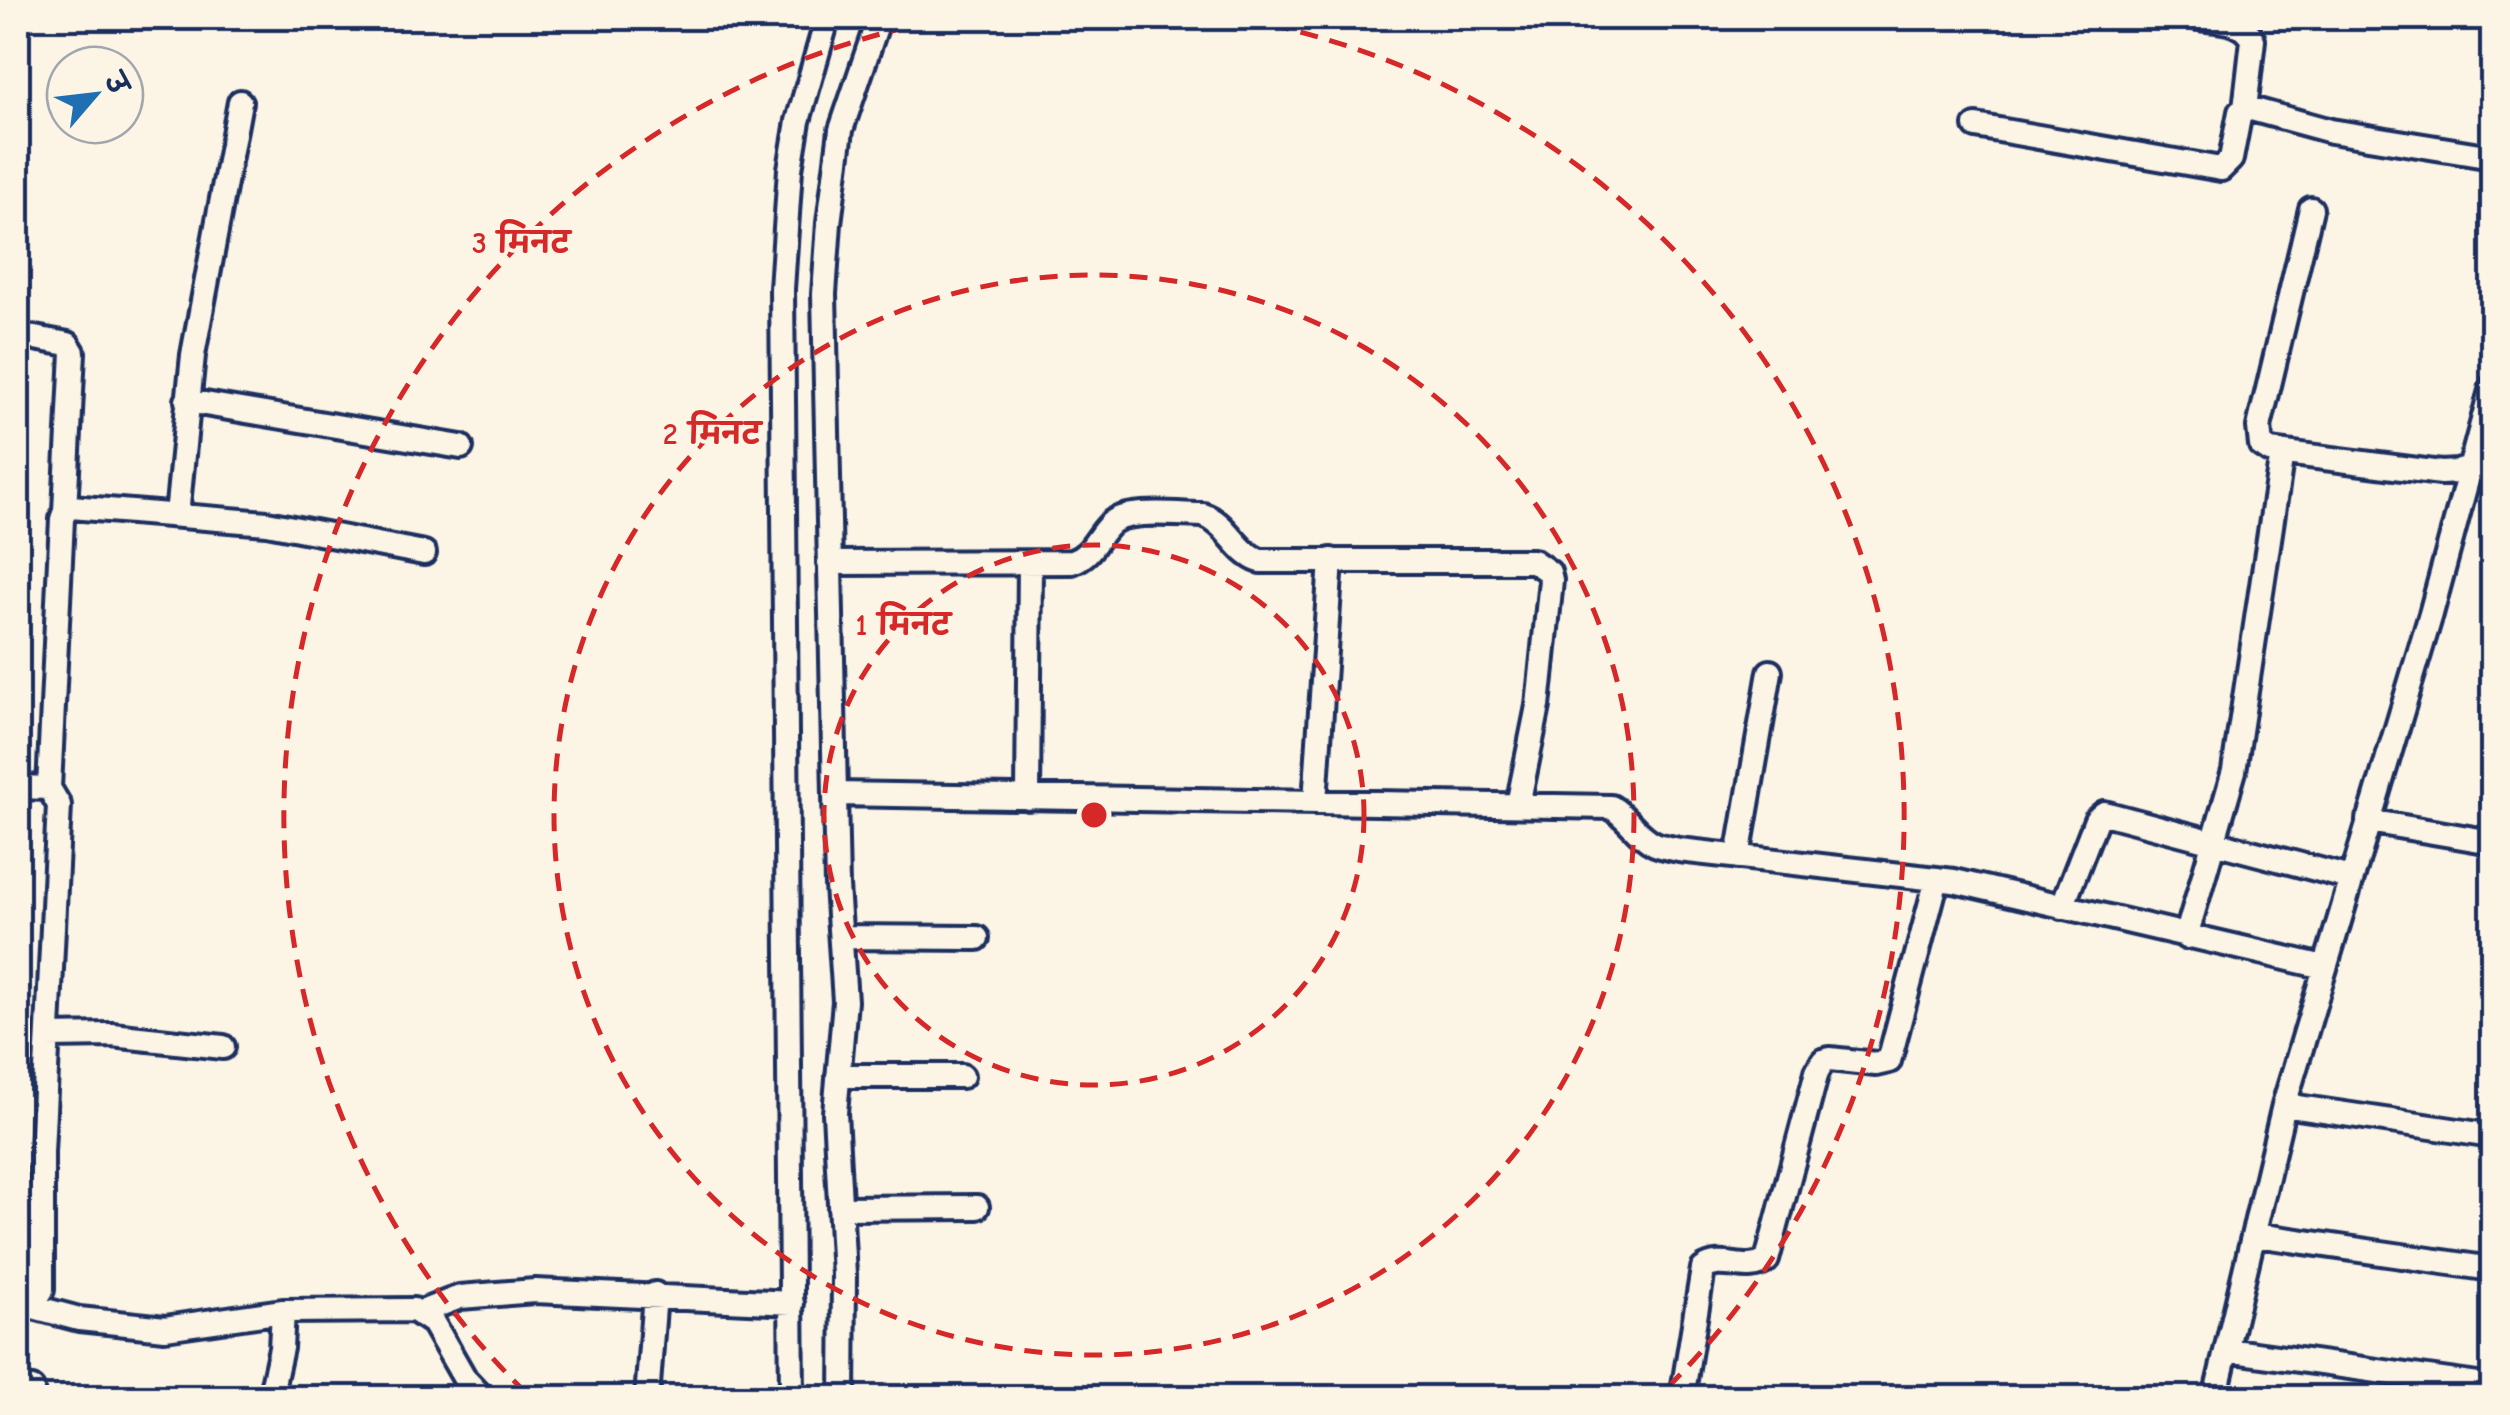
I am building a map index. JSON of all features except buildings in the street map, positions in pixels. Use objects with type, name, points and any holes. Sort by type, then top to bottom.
[{"type":"street","points":[[792,1398],[782,289],[790,169],[824,18]]},
{"type":"street","points":[[843,1398],[844,1275],[836,1112],[845,1001],[834,794],[824,294],[828,223],[841,130],[880,18]]},
{"type":"street","points":[[1976,126],[2221,169],[2231,159],[2237,118],[2244,109],[2254,40],[2250,32],[2236,24],[2198,18]]},
{"type":"street","points":[[177,514],[187,400],[240,102]]},
{"type":"street","points":[[2244,109],[2332,131],[2492,158]]},
{"type":"street","points":[[2311,209],[2259,427],[2261,444],[2270,452],[2441,473],[2482,464]]},
{"type":"street","points":[[18,335],[68,344],[73,352],[49,788],[59,805],[42,1152],[42,1290],[34,1304],[22,1304]]},
{"type":"street","points":[[2215,1398],[2284,1105],[2431,614],[2482,464],[2492,386]]},
{"type":"street","points":[[187,400],[461,447]]},
{"type":"street","points":[[2186,938],[2212,842],[2229,797],[2282,453]]},
{"type":"street","points":[[65,511],[83,506],[266,523],[424,552]]},
{"type":"street","points":[[829,564],[1072,562],[1090,553],[1110,522],[1136,514],[1212,518],[1242,551],[1260,562],[1533,561],[1550,572],[1542,677],[1518,805]]},
{"type":"street","points":[[1314,802],[1331,560]]},
{"type":"street","points":[[1028,798],[1030,563]]},
{"type":"street","points":[[1738,857],[1770,672]]},
{"type":"street","points":[[18,787],[49,788]]},
{"type":"street","points":[[834,794],[1611,807],[1626,815],[1637,831],[1653,843],[1679,850],[1937,879],[2324,968]]},
{"type":"street","points":[[2062,906],[2096,820],[2104,813],[2350,878]]},
{"type":"street","points":[[2368,820],[2492,842]]},
{"type":"street","points":[[1682,1398],[1703,1270],[1714,1263],[1755,1267],[1768,1260],[1820,1066],[1830,1058],[1876,1064],[1889,1060],[1937,879]]},
{"type":"street","points":[[841,937],[977,938]]},
{"type":"street","points":[[48,1036],[112,1035],[223,1046]]},
{"type":"street","points":[[838,1076],[962,1076]]},
{"type":"street","points":[[2284,1105],[2492,1136]]},
{"type":"street","points":[[840,1208],[977,1207]]},
{"type":"street","points":[[2256,1235],[2492,1269]]},
{"type":"street","points":[[22,1304],[79,1319],[165,1328],[328,1308],[421,1312],[478,1294],[536,1290],[792,1303]]},
{"type":"street","points":[[647,1398],[654,1294]]},
{"type":"street","points":[[270,1398],[282,1348],[283,1311]]},
{"type":"street","points":[[421,1312],[433,1323],[470,1387],[483,1398]]},
{"type":"street","points":[[2227,1350],[2492,1387]]}]
